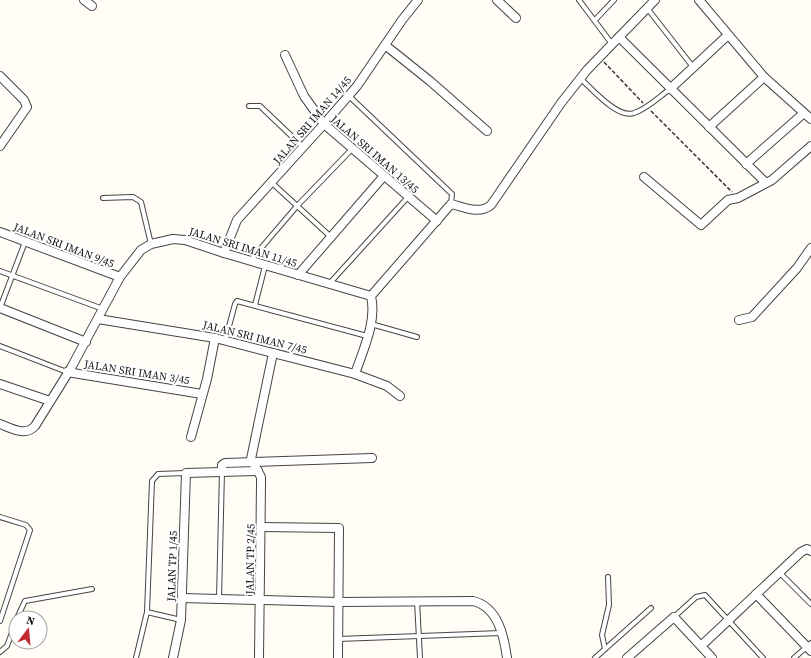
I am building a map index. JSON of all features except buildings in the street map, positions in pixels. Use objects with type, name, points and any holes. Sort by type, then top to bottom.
[{"type":"street","points":[[84,0],[92,6]]},
{"type":"street","name":"JALAN SRI IMAN 14/45","points":[[224,253],[237,220],[348,96],[418,0]]},
{"type":"street","points":[[497,0],[516,18]]},
{"type":"street","points":[[355,374],[371,324],[373,310],[371,296],[451,204],[477,211],[483,210],[491,205],[561,103],[580,79],[618,37],[655,0]]},
{"type":"street","points":[[699,0],[764,77],[811,119]]},
{"type":"street","points":[[670,89],[728,35]]},
{"type":"street","points":[[618,37],[766,183]]},
{"type":"street","points":[[385,45],[430,81],[487,131]]},
{"type":"street","name":"JALAN SRI IMAN 13/45","points":[[285,54],[304,96],[324,124],[437,221]]},
{"type":"street","points":[[0,76],[24,100],[27,107],[0,146]]},
{"type":"street","points":[[709,127],[764,77]]},
{"type":"street","points":[[746,164],[804,113]]},
{"type":"street","points":[[644,176],[700,225],[703,225],[728,200],[738,198],[772,180],[811,146]]},
{"type":"street","points":[[298,275],[384,177]]},
{"type":"street","name":"JALAN SRI IMAN 9/45","points":[[0,232],[120,277]]},
{"type":"street","name":"JALAN SRI IMAN 11/45","points":[[0,424],[21,432],[29,431],[35,426],[86,342],[120,277],[141,250],[151,244],[173,239],[185,240],[265,266],[371,296]]},
{"type":"street","points":[[739,320],[752,317],[797,268],[811,248]]},
{"type":"street","points":[[0,308],[86,342]]},
{"type":"street","name":"JALAN SRI IMAN 7/45","points":[[98,319],[215,338],[355,374],[387,386],[400,396]]},
{"type":"street","points":[[191,437],[207,380],[215,338]]},
{"type":"street","points":[[252,462],[273,353]]},
{"type":"street","name":"JALAN SRI IMAN 3/45","points":[[67,372],[202,394]]},
{"type":"street","points":[[0,384],[50,401]]},
{"type":"street","points":[[222,471],[222,466],[225,463],[372,458]]},
{"type":"street","name":"JALAN TP 2/45","points":[[252,462],[258,471],[261,484],[259,658]]},
{"type":"street","points":[[186,473],[258,471]]},
{"type":"street","name":"JALAN TP 1/45","points":[[173,658],[181,620],[186,473]]},
{"type":"street","points":[[261,527],[339,528],[338,658]]},
{"type":"street","points":[[701,646],[801,552],[807,549],[811,551]]},
{"type":"street","points":[[756,594],[810,647]]},
{"type":"street","points":[[182,598],[338,602],[475,601],[493,616],[503,633],[507,658]]},
{"type":"street","points":[[627,658],[674,617],[712,658]]},
{"type":"lane","points":[[579,0],[612,44]]},
{"type":"lane","points":[[595,20],[614,0]]},
{"type":"lane","points":[[647,8],[693,67]]},
{"type":"lane","points":[[580,79],[620,113],[633,114],[647,106],[670,89]]},
{"type":"lane","points":[[348,96],[452,194],[451,204]]},
{"type":"lane","points":[[249,106],[260,106],[303,147]]},
{"type":"lane","points":[[250,261],[297,206],[352,149]]},
{"type":"lane","points":[[271,182],[331,237]]},
{"type":"lane","points":[[103,198],[133,197],[141,202],[151,244]]},
{"type":"lane","points":[[329,284],[408,197]]},
{"type":"lane","points":[[0,308],[25,242]]},
{"type":"lane","points":[[254,305],[265,266]]},
{"type":"lane","points":[[0,271],[104,309]]},
{"type":"lane","points":[[225,341],[236,302],[239,301],[367,336]]},
{"type":"lane","points":[[371,324],[417,337]]},
{"type":"lane","points":[[0,346],[67,372]]},
{"type":"lane","points":[[219,599],[222,471]]},
{"type":"lane","points":[[136,658],[147,612],[152,481],[158,474],[186,473]]},
{"type":"lane","points":[[0,517],[26,525],[30,530],[0,621]]},
{"type":"lane","points":[[779,572],[811,604]]},
{"type":"lane","points":[[605,649],[602,635],[609,605],[608,578]]},
{"type":"lane","points":[[21,610],[25,601],[92,589]]},
{"type":"lane","points":[[674,617],[696,597],[702,594],[708,597],[728,621],[763,658]]},
{"type":"lane","points":[[417,601],[420,658]]},
{"type":"lane","points":[[595,658],[651,608]]},
{"type":"lane","points":[[147,612],[181,620]]},
{"type":"lane","points":[[338,639],[503,633]]},
{"type":"lane","points":[[0,652],[8,643]]},
{"type":"lane","points":[[794,658],[810,647]]},
{"type":"path","points":[[600,58],[738,198]]}]
